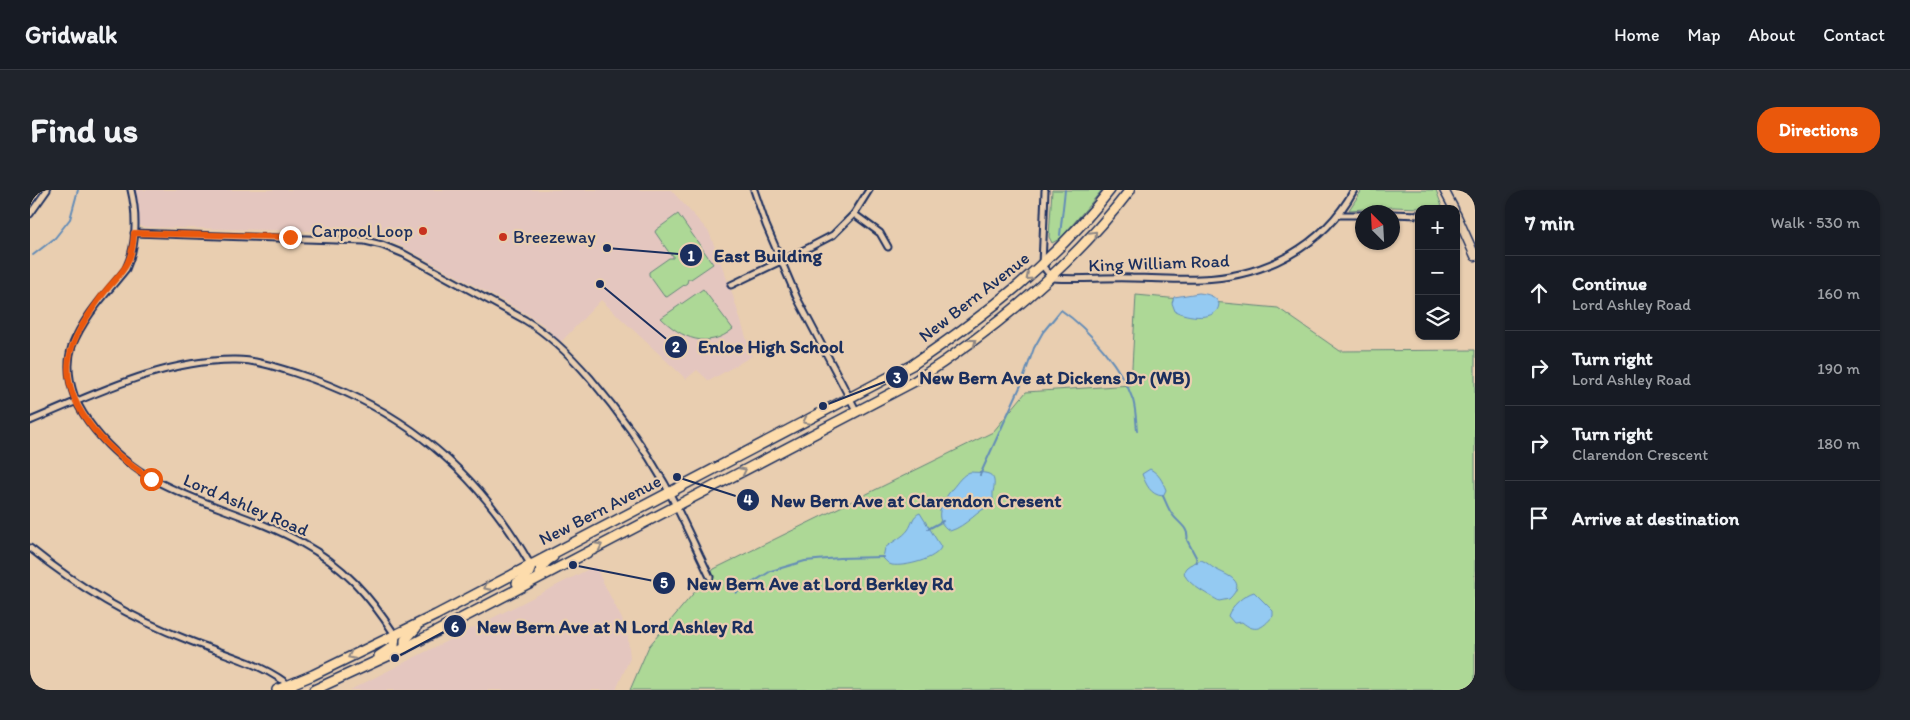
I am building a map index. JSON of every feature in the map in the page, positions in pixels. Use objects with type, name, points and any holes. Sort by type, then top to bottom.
[{"type":"main road","name":"New Bern Avenue","points":[[277,690],[292,688],[912,364],[956,335],[1007,296],[1064,244],[1110,190]]},
{"type":"main road","name":"New Bern Avenue","points":[[314,690],[405,648],[915,381],[959,353],[1005,318],[1052,278],[1108,218],[1130,190]]},
{"type":"main road","points":[[540,576],[543,564],[577,543],[584,536]]},
{"type":"main road","points":[[493,601],[526,577],[531,568],[530,564]]},
{"type":"main road","points":[[405,648],[407,636],[417,627],[456,603]]},
{"type":"main road","points":[[356,672],[394,646],[395,635]]},
{"type":"street","points":[[30,214],[46,190]]},
{"type":"street","name":"Lord Ashley Road","points":[[131,190],[134,206],[132,255],[126,269],[96,304],[72,347],[69,360],[69,374],[82,412],[106,444],[137,470],[161,484],[286,535],[334,564],[366,594],[395,635]]},
{"type":"street","points":[[754,190],[766,225],[797,298],[857,412]]},
{"type":"street","points":[[731,285],[828,238],[854,214],[868,190]]},
{"type":"street","points":[[1044,190],[1042,265],[1052,278]]},
{"type":"street","name":"King William Road","points":[[1052,278],[1074,280],[1121,278],[1202,279],[1240,275],[1270,265],[1314,239],[1338,215],[1354,190]]},
{"type":"street","points":[[1444,190],[1452,205]]},
{"type":"street","points":[[854,214],[880,234],[888,247]]},
{"type":"street","points":[[1400,214],[1415,215]]},
{"type":"street","points":[[1338,215],[1355,215]]},
{"type":"street","points":[[1460,223],[1475,256]]},
{"type":"street","points":[[134,233],[348,239],[382,245],[404,254],[525,320],[550,338],[586,373],[614,407],[644,450],[669,492],[710,577]]},
{"type":"street","points":[[30,421],[133,380],[174,367],[237,360],[265,364],[319,381],[372,406],[422,438],[466,476],[493,507],[509,528],[530,564]]},
{"type":"street","points":[[30,548],[84,589],[130,615],[188,640],[239,657],[292,688]]},
{"type":"shaded area","points":[[135,190],[671,190],[709,232],[731,290],[752,356],[709,381],[697,370],[686,379],[601,300],[561,342],[542,324],[527,314],[392,241],[356,232],[142,227],[138,223]]},
{"type":"shaded area","points":[[595,566],[627,629],[630,658],[616,690],[350,690]]},
{"type":"green space","points":[[1052,190],[1102,190],[1061,238],[1052,243],[1049,237]]},
{"type":"green space","points":[[1362,190],[1436,190],[1442,205],[1415,205],[1415,208],[1400,207],[1400,205],[1355,205],[1355,210],[1349,210]]},
{"type":"green space","points":[[678,214],[713,264],[691,279],[688,279],[687,283],[667,297],[664,296],[649,275],[649,272],[669,258],[673,258],[673,255],[670,254],[655,232]]},
{"type":"green space","points":[[703,289],[733,329],[714,339],[695,339],[686,336],[661,318]]},
{"type":"green space","points":[[1136,295],[1278,308],[1340,351],[1475,350],[1475,690],[630,690],[649,646],[714,569],[993,432],[1026,392],[1131,385]]},
{"type":"water","points":[[1199,293],[1211,296],[1218,301],[1217,310],[1213,314],[1193,316],[1175,311],[1172,303],[1174,297]]},
{"type":"water","points":[[1150,469],[1158,475],[1163,483],[1166,490],[1163,496],[1155,494],[1145,482],[1142,474]]},
{"type":"water","points":[[970,472],[990,474],[994,480],[993,504],[962,526],[950,531],[941,521],[940,510],[948,494],[958,481]]},
{"type":"water","points":[[920,513],[941,547],[933,555],[920,561],[905,565],[889,564],[883,558],[885,548],[906,533],[914,518]]},
{"type":"water","points":[[1201,560],[1234,580],[1237,588],[1229,599],[1219,601],[1195,586],[1185,576],[1184,571],[1187,567]]},
{"type":"water","points":[[1254,592],[1273,611],[1273,616],[1262,627],[1258,628],[1251,628],[1242,622],[1234,623],[1228,616],[1232,608],[1242,598]]},
{"type":"waterway","points":[[33,255],[55,238],[70,219],[78,190]]},
{"type":"waterway","points":[[1060,235],[1065,190]]},
{"type":"waterway","points":[[980,475],[1021,385],[1034,348],[1043,332],[1061,310],[1083,328],[1113,362],[1133,400],[1137,431]]},
{"type":"waterway","points":[[1163,496],[1174,517],[1187,532],[1187,540],[1197,563]]},
{"type":"waterway","points":[[928,529],[943,521]]},
{"type":"waterway","points":[[736,593],[771,571],[805,561],[884,557]]},
{"type":"place","name":"Carpool Loop","points":[[423,231]]},
{"type":"place","name":"Breezeway","points":[[503,237]]},
{"type":"place","name":"East Building","points":[[607,248]]},
{"type":"place","name":"Enloe High School","points":[[600,284]]},
{"type":"place","name":"New Bern Ave at Dickens Dr (WB)","points":[[823,406]]},
{"type":"place","name":"New Bern Ave at Clarendon Cresent","points":[[677,477]]},
{"type":"place","name":"New Bern Ave at Lord Berkley Rd","points":[[573,565]]},
{"type":"place","name":"New Bern Ave at N Lord Ashley Rd","points":[[395,658]]},
{"type":"route","points":[[151,479],[127,464],[106,444],[94,429],[79,406],[72,389],[69,374],[69,360],[72,347],[84,323],[99,300],[126,269],[132,255],[134,233],[290,237]]}]
